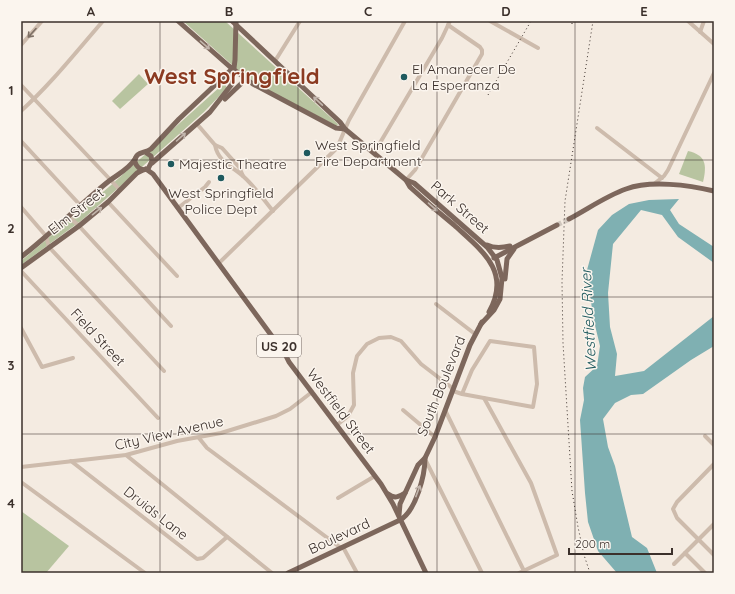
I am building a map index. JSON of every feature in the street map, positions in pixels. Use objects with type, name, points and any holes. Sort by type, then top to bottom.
[{"type":"main road","name":"Park Street","points":[[178,21],[246,79],[269,93],[336,128],[345,129],[406,180],[414,183],[479,240],[495,257]]},
{"type":"main road","points":[[210,112],[232,84],[235,60],[235,22]]},
{"type":"main road","points":[[235,22],[340,122],[345,129]]},
{"type":"main road","points":[[135,159],[138,154],[151,149],[233,68]]},
{"type":"main road","points":[[145,169],[246,79]]},
{"type":"main road","points":[[222,80],[230,88]]},
{"type":"main road","points":[[145,152],[151,156],[153,174]]},
{"type":"main road","name":"Elm Street","points":[[21,257],[110,180],[130,166],[135,159]]},
{"type":"main road","name":"US 20","points":[[135,159],[137,167],[145,169]]},
{"type":"main road","name":"Elm Street","points":[[21,268],[79,226],[108,202],[138,172],[145,169]]},
{"type":"main road","name":"Westfield Street","points":[[145,169],[153,174],[285,354],[289,362],[375,476],[387,494],[426,573]]},
{"type":"main road","name":"Park Street","points":[[406,180],[410,187],[477,246],[490,261]]},
{"type":"main road","points":[[569,219],[626,189],[652,185],[688,187],[714,191]]},
{"type":"main road","points":[[490,261],[557,225]]},
{"type":"main road","points":[[479,240],[498,248],[523,242]]},
{"type":"main road","points":[[500,299],[504,287],[508,256],[523,242]]},
{"type":"main road","name":"South Boulevard","points":[[481,324],[494,310],[500,299],[502,278],[495,257]]},
{"type":"main road","name":"South Boulevard","points":[[425,458],[425,469],[412,507],[407,516],[400,520],[399,509],[405,493],[418,465],[425,458],[435,437],[475,334],[493,304],[496,292],[496,276],[490,261]]},
{"type":"main road","points":[[387,494],[392,497],[396,497],[405,493]]},
{"type":"main road","name":"Boulevard","points":[[288,573],[400,520]]},
{"type":"street","points":[[21,45],[42,21]]},
{"type":"street","points":[[21,111],[60,72],[103,21]]},
{"type":"street","points":[[275,61],[300,21]]},
{"type":"street","points":[[219,264],[337,148],[345,129],[405,21]]},
{"type":"street","points":[[490,21],[538,48]]},
{"type":"street","points":[[688,21],[714,44]]},
{"type":"street","points":[[700,32],[704,21]]},
{"type":"street","points":[[374,153],[442,38],[449,23],[480,47],[482,54],[415,170],[406,180]]},
{"type":"street","points":[[652,185],[662,178],[668,170],[714,74]]},
{"type":"street","points":[[21,85],[120,190]]},
{"type":"street","points":[[196,124],[215,144],[222,148],[239,167],[243,176],[273,211]]},
{"type":"street","points":[[597,128],[662,178]]},
{"type":"street","points":[[21,141],[81,206]]},
{"type":"street","points":[[215,144],[218,154],[222,159],[232,169],[243,176]]},
{"type":"street","points":[[178,208],[205,187],[209,182]]},
{"type":"street","points":[[108,202],[177,276]]},
{"type":"street","points":[[21,208],[46,236],[49,248],[164,371]]},
{"type":"street","points":[[69,217],[171,326]]},
{"type":"street","name":"Field Street","points":[[21,271],[158,418]]},
{"type":"street","points":[[436,304],[475,334]]},
{"type":"street","points":[[21,328],[42,367],[72,358]]},
{"type":"street","points":[[337,425],[348,416],[354,407],[355,400],[353,373],[357,356],[367,344],[379,338],[389,336],[402,341],[421,364],[451,387],[452,390],[462,394],[532,407],[537,384],[534,347],[490,341],[472,370],[462,394]]},
{"type":"street","name":"City View Avenue","points":[[21,467],[126,456],[177,441],[221,433],[276,416],[290,409],[312,392]]},
{"type":"street","points":[[484,398],[531,482],[557,555],[524,572],[519,573]]},
{"type":"street","points":[[403,410],[435,437]]},
{"type":"street","points":[[445,410],[524,572]]},
{"type":"street","points":[[704,436],[714,446]]},
{"type":"street","points":[[199,438],[207,448],[342,548],[357,573]]},
{"type":"street","points":[[126,456],[272,573]]},
{"type":"street","points":[[425,458],[482,573]]},
{"type":"street","name":"Druids Lane","points":[[71,461],[198,559],[202,558],[227,537]]},
{"type":"street","points":[[714,464],[677,502],[673,509],[677,518],[714,555]]},
{"type":"street","points":[[338,498],[375,476]]},
{"type":"street","points":[[21,482],[145,573]]},
{"type":"street","points":[[674,564],[714,524]]},
{"type":"street","points":[[685,553],[705,573]]},
{"type":"green space","points":[[183,21],[225,21],[338,124],[337,126],[264,88],[240,72]]},
{"type":"green space","points":[[139,74],[148,84],[120,109],[112,101]]},
{"type":"green space","points":[[225,84],[227,88],[204,112],[82,220],[21,265],[21,261],[110,186],[222,85]]},
{"type":"green space","points":[[688,151],[698,155],[704,162],[705,171],[703,182],[679,174]]},
{"type":"green space","points":[[21,511],[69,546],[46,573],[21,573]]},
{"type":"water","points":[[679,199],[670,210],[679,224],[714,247],[714,263],[678,237],[662,215],[641,210],[613,244],[608,293],[610,327],[617,354],[615,376],[644,371],[714,316],[714,346],[691,360],[643,394],[631,395],[615,403],[603,419],[608,447],[615,466],[632,537],[647,548],[657,573],[617,573],[598,551],[588,522],[585,493],[580,420],[584,400],[583,388],[585,377],[597,366],[600,346],[593,317],[587,270],[598,230],[612,215],[629,204],[649,200]]},
{"type":"tunnel","points":[[557,225],[569,219]]},
{"type":"railway","points":[[488,95],[531,21]]},
{"type":"railway","points":[[590,573],[584,555],[572,491],[563,343],[562,282],[565,201],[593,21]]},
{"type":"place","name":"El Amanecer De La Esperanza","points":[[404,77]]},
{"type":"place","name":"West Springfield Fire Department","points":[[307,153]]},
{"type":"place","name":"Majestic Theatre","points":[[171,164]]},
{"type":"place","name":"West Springfield Police Dept","points":[[221,178]]},
{"type":"district","name":"West Springfield","points":[[232,76]]},
{"type":"water label","name":"Westfield River","points":[[588,320]]}]
